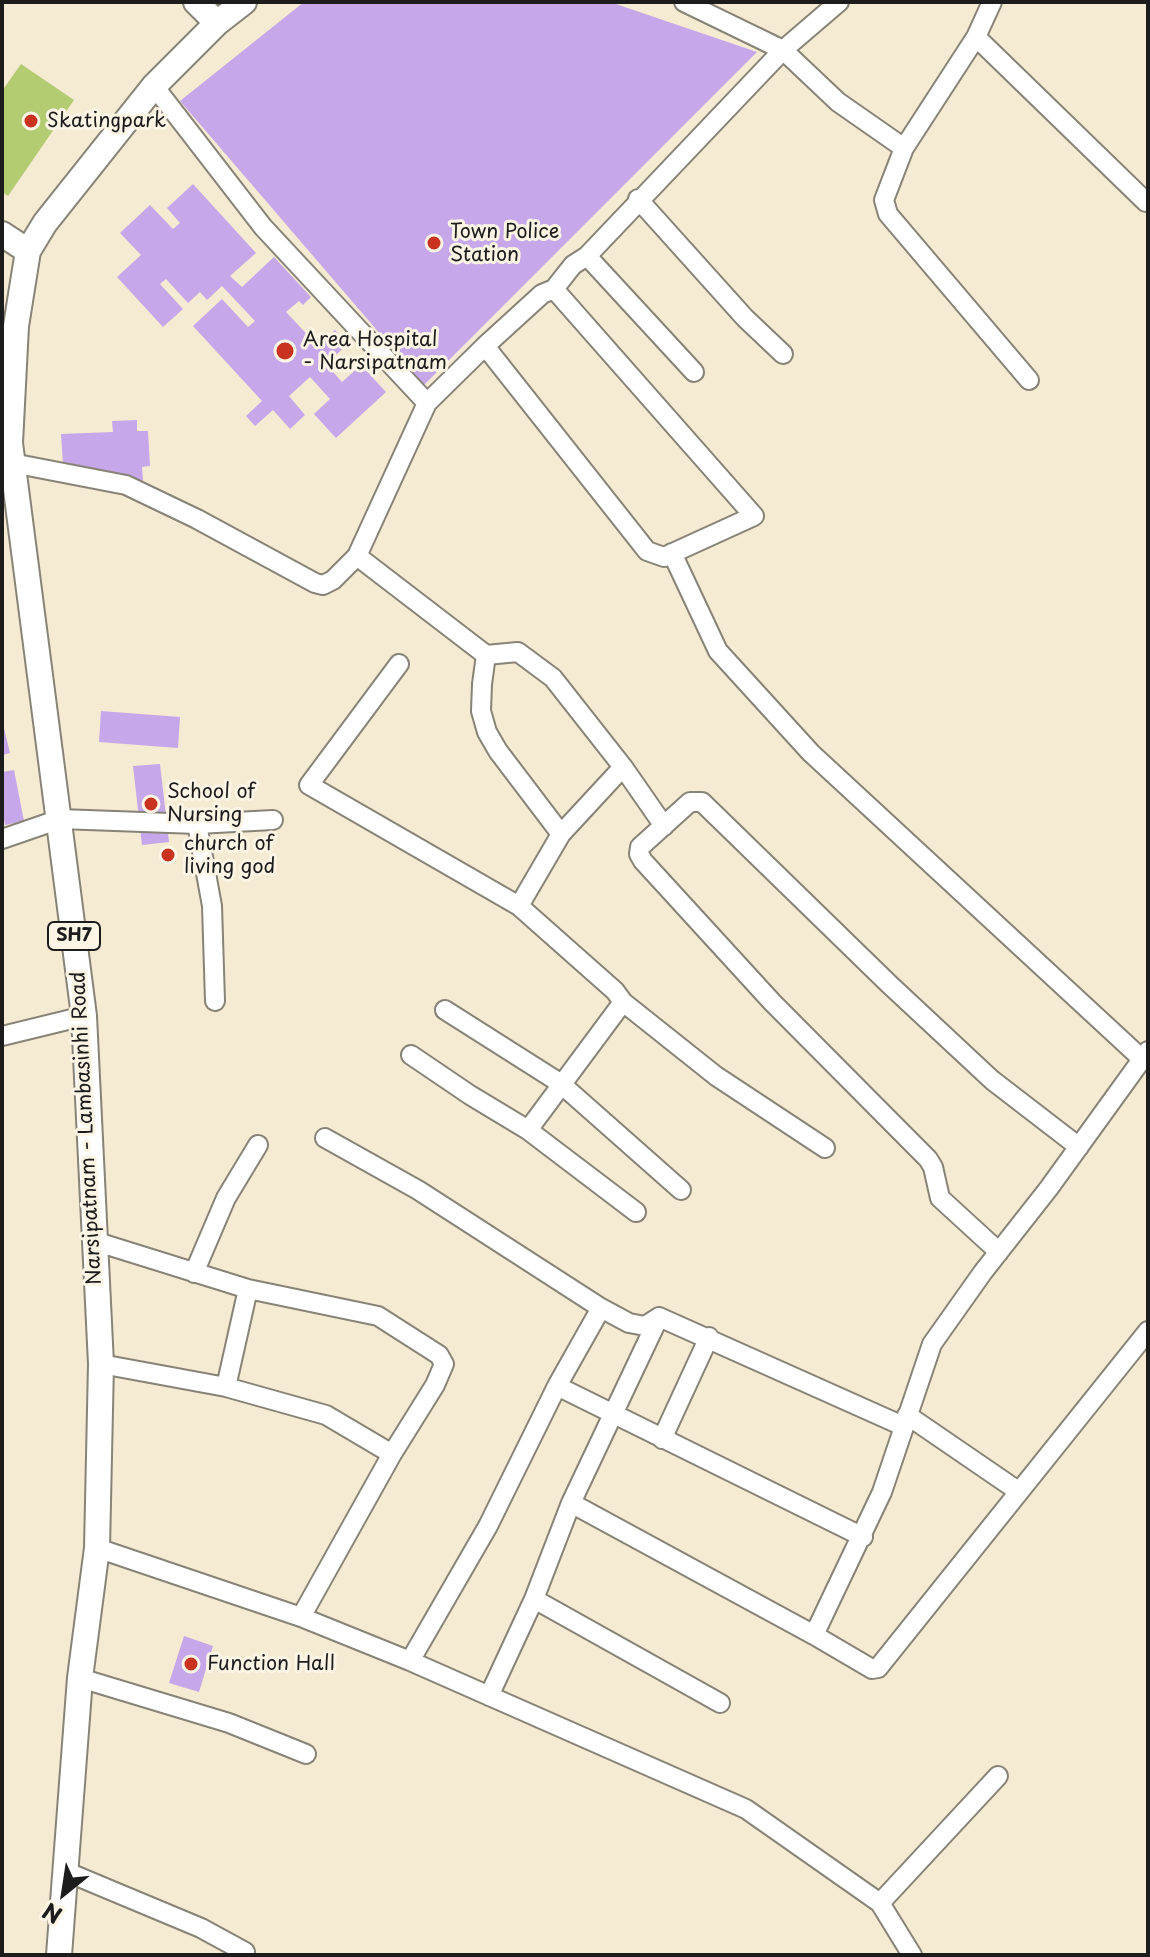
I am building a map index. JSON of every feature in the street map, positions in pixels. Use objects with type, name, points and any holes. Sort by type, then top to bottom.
[{"type":"main road","points":[[196,2],[217,23]]},
{"type":"main road","name":"Narsipatnam - Lambasinhi Road","points":[[59,1955],[80,1678],[97,1548],[101,1364],[84,1016],[10,443],[16,326],[28,251],[45,223],[154,86],[217,23],[244,2]]},
{"type":"main road","points":[[2,234],[28,251]]},
{"type":"street","points":[[684,2],[783,50],[838,102],[904,148]]},
{"type":"street","points":[[12,463],[126,485],[197,519],[315,583],[323,585],[333,580],[357,556],[427,403],[542,294],[554,289],[573,265],[587,256],[783,50],[839,2]]},
{"type":"street","points":[[992,2],[976,37],[904,148],[884,200],[888,214],[1029,380]]},
{"type":"street","points":[[976,37],[1146,202]]},
{"type":"street","points":[[154,86],[263,227],[427,403]]},
{"type":"street","points":[[638,199],[745,318],[783,354]]},
{"type":"street","points":[[587,256],[694,372]]},
{"type":"street","points":[[485,346],[647,551],[664,557],[754,516],[554,289]]},
{"type":"street","points":[[672,553],[718,651],[811,753],[1145,1055],[932,1344],[882,1492],[814,1635]]},
{"type":"street","points":[[357,556],[486,655],[518,652],[553,678],[623,767],[664,826]]},
{"type":"street","points":[[486,655],[481,711],[487,732],[561,834]]},
{"type":"street","points":[[399,664],[309,785],[519,906],[615,991],[623,1002],[716,1076],[825,1148]]},
{"type":"street","points":[[519,906],[561,834],[623,767]]},
{"type":"street","points":[[999,1252],[940,1198],[933,1167],[928,1159],[772,1002],[643,861],[639,854],[640,847],[690,802],[702,802],[980,1069],[1079,1147]]},
{"type":"street","points":[[2,839],[60,819],[197,824],[273,820]]},
{"type":"street","points":[[197,824],[212,906],[215,1001]]},
{"type":"street","points":[[528,1130],[623,1002]]},
{"type":"street","points":[[445,1010],[560,1083],[681,1190]]},
{"type":"street","points":[[2,1036],[84,1016]]},
{"type":"street","points":[[411,1055],[528,1130],[636,1212]]},
{"type":"street","points":[[325,1138],[418,1190],[601,1308],[641,1326],[649,1325],[659,1317]]},
{"type":"street","points":[[194,1273],[226,1198],[258,1145]]},
{"type":"street","points":[[94,1241],[248,1289],[378,1316],[439,1355],[444,1364],[301,1617]]},
{"type":"street","points":[[226,1387],[248,1289]]},
{"type":"street","points":[[410,1661],[488,1526],[557,1386],[601,1308]]},
{"type":"street","points":[[659,1317],[709,1337],[774,1370],[905,1420],[1018,1491]]},
{"type":"street","points":[[489,1696],[534,1599],[571,1503],[659,1317]]},
{"type":"street","points":[[571,1503],[872,1669],[878,1668],[1148,1331]]},
{"type":"street","points":[[662,1439],[709,1337]]},
{"type":"street","points":[[101,1364],[226,1387],[326,1415],[392,1454]]},
{"type":"street","points":[[557,1386],[863,1537]]},
{"type":"street","points":[[97,1548],[301,1617],[410,1661],[746,1809],[880,1903],[912,1955]]},
{"type":"street","points":[[534,1599],[720,1703]]},
{"type":"street","points":[[80,1678],[229,1723],[306,1754]]},
{"type":"street","points":[[880,1903],[998,1776]]},
{"type":"street","points":[[67,1872],[201,1928],[245,1952]]},
{"type":"green space","name":"Skatingpark","points":[[21,64],[74,100],[8,196],[2,192],[2,91]]},
{"type":"building","name":"Town Police Station","points":[[304,2],[610,2],[757,52],[424,385],[180,101]]},
{"type":"building","points":[[193,184],[256,253],[230,276],[242,287],[274,257],[311,297],[303,305],[299,301],[286,312],[317,345],[335,330],[348,344],[326,364],[342,382],[361,365],[386,392],[336,438],[314,414],[330,399],[310,377],[289,396],[305,415],[290,429],[273,410],[255,426],[246,416],[262,401],[193,326],[222,299],[248,327],[255,321],[222,286],[207,300],[200,292],[188,303],[166,279],[160,284],[183,309],[163,327],[117,277],[141,255],[120,233],[150,205],[173,229],[180,223],[167,208]]},
{"type":"building","points":[[137,420],[137,431],[148,431],[150,466],[142,467],[143,482],[103,483],[69,479],[68,465],[63,465],[61,434],[113,432],[112,421]]},
{"type":"building","points":[[101,711],[180,717],[178,748],[99,742]]},
{"type":"building","points":[[2,720],[10,753],[2,755]]},
{"type":"building","name":"School of Nursing","points":[[160,764],[169,842],[142,845],[133,766]]},
{"type":"building","points":[[14,770],[24,821],[5,825],[2,772]]},
{"type":"building","name":"Function Hall","points":[[184,1636],[213,1646],[199,1692],[169,1683]]},
{"type":"place","name":"Skatingpark","points":[[31,121]]},
{"type":"place","name":"Town Police Station","points":[[434,243]]},
{"type":"place","name":"Area Hospital - Narsipatnam","points":[[285,351]]},
{"type":"place","name":"School of Nursing","points":[[151,804]]},
{"type":"place","name":"church of living god","points":[[168,855]]},
{"type":"place","name":"Function Hall","points":[[191,1664]]}]
